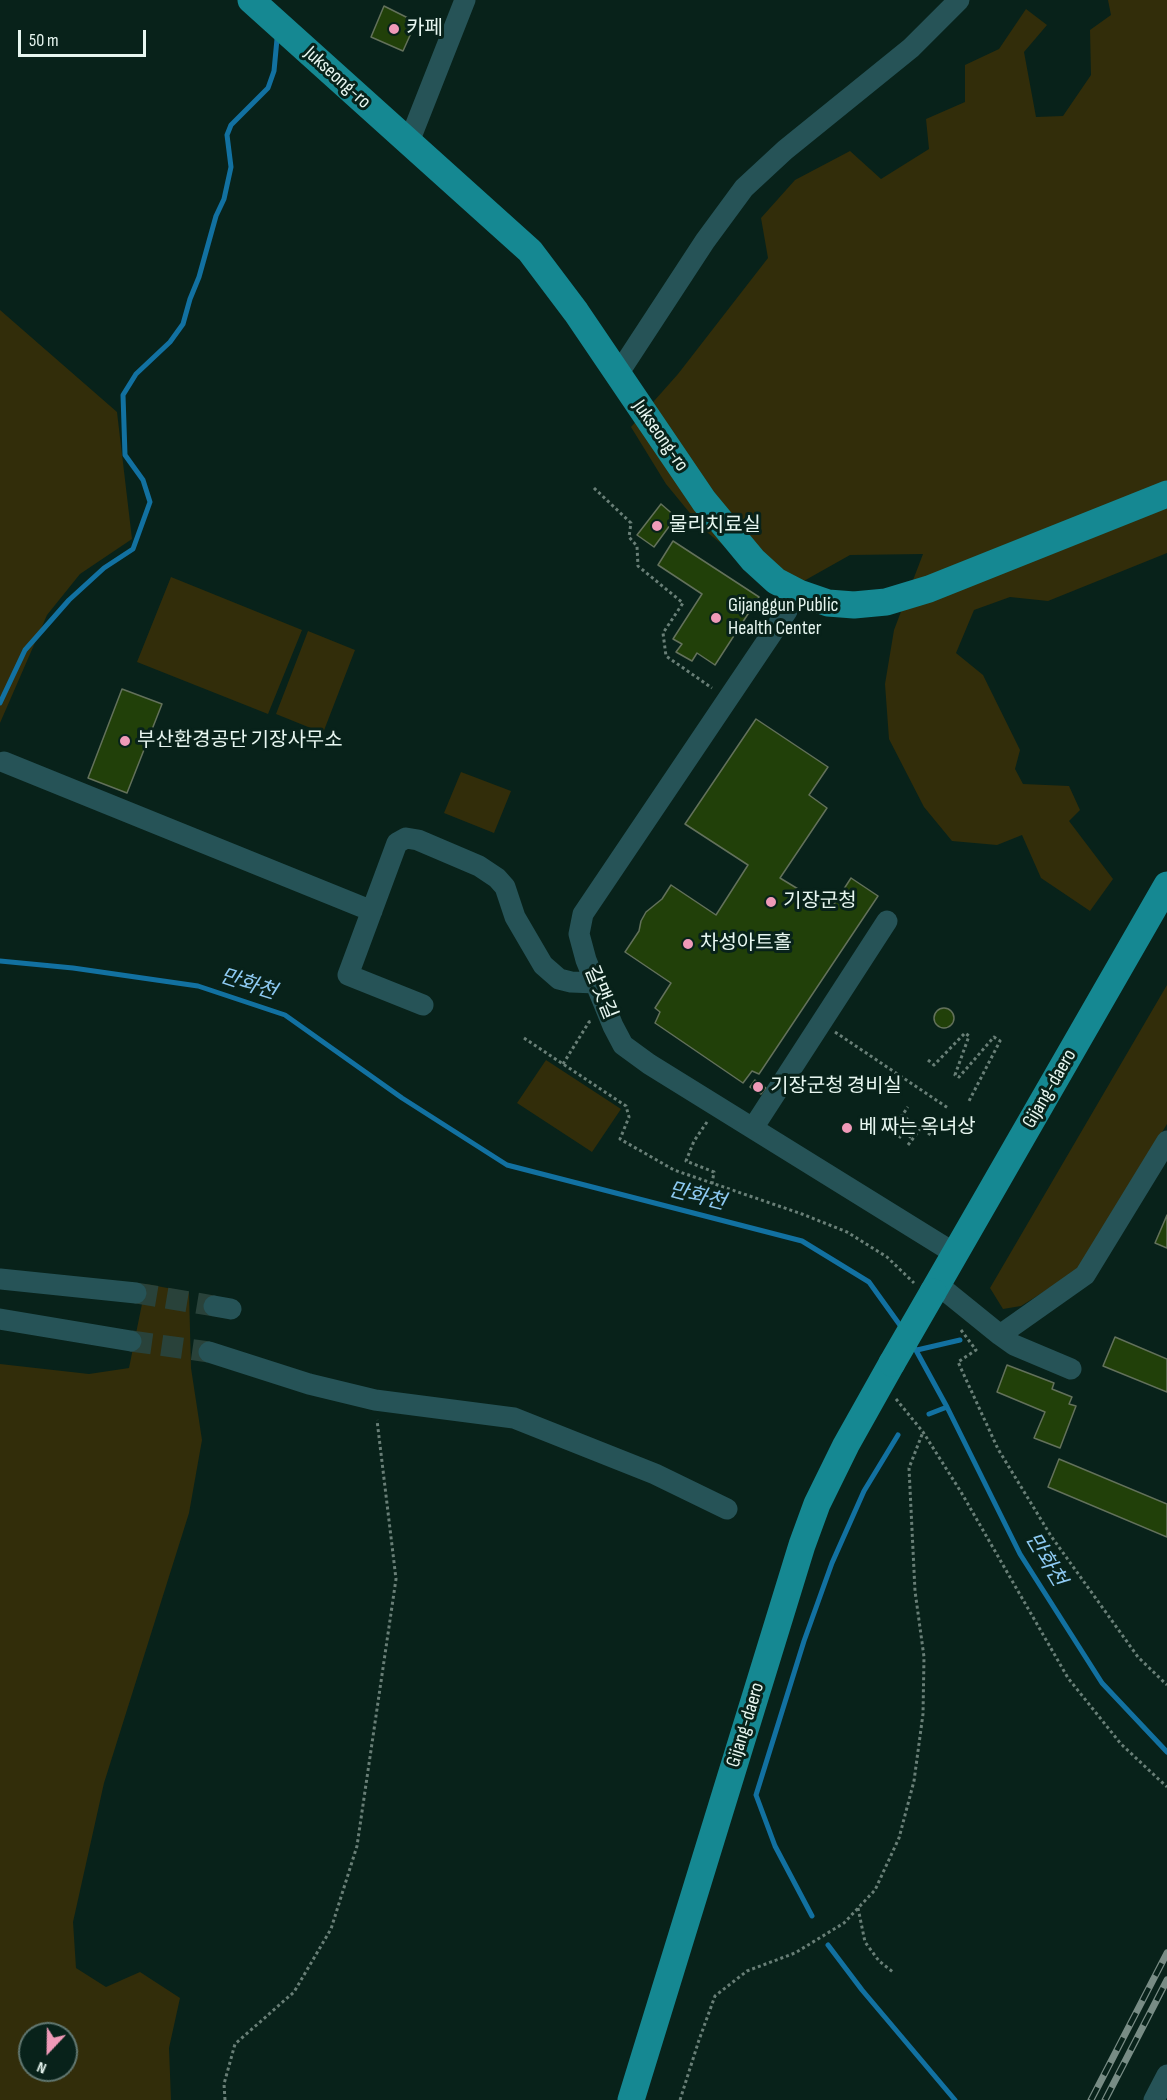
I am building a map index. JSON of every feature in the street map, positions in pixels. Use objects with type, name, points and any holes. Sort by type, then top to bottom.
[{"type":"main road","name":"Jukseong-ro","points":[[251,0],[530,251],[541,275],[618,374],[704,501],[753,560],[776,581],[799,593],[828,603],[886,602],[929,589],[1167,494]]},
{"type":"main road","name":"Gijang-daero","points":[[631,2100],[802,1545],[822,1494],[846,1444],[887,1372],[930,1288],[954,1253],[1167,885]]},
{"type":"street","points":[[409,142],[465,0]]},
{"type":"street","points":[[618,374],[705,241],[744,188],[785,150],[911,48],[959,0]]},
{"type":"street","name":"갈맷길","points":[[787,611],[583,914],[579,934],[608,1014],[623,1045],[649,1064],[954,1253]]},
{"type":"street","points":[[4,762],[372,911]]},
{"type":"street","points":[[423,1005],[348,975],[397,843],[402,839],[413,839],[479,866],[497,878],[505,887],[515,916],[547,970],[559,979],[596,983]]},
{"type":"street","points":[[753,1128],[887,921]]},
{"type":"street","points":[[1000,1335],[1085,1275],[1167,1141]]},
{"type":"street","points":[[0,1279],[136,1293]]},
{"type":"street","points":[[930,1288],[1014,1345],[1071,1369]]},
{"type":"street","points":[[0,1319],[131,1341]]},
{"type":"street","points":[[209,1352],[309,1384],[375,1400],[514,1418],[655,1474],[727,1509]]},
{"type":"street","points":[[1154,2100],[1167,2075]]},
{"type":"path","points":[[594,488],[631,523],[629,537],[637,546],[639,566],[683,603],[663,633],[666,656],[728,699]]},
{"type":"path","points":[[563,1064],[589,1022],[608,1014]]},
{"type":"path","points":[[821,1023],[948,1108]]},
{"type":"path","points":[[928,1060],[934,1065],[965,1033],[969,1036],[955,1075],[959,1077],[994,1037],[1000,1041],[969,1101]]},
{"type":"path","points":[[524,1038],[626,1106],[629,1117],[620,1139],[674,1170],[847,1232],[930,1288]]},
{"type":"path","points":[[712,1184],[714,1172],[687,1161],[694,1141],[718,1107]]},
{"type":"path","points":[[902,1115],[911,1122],[900,1137],[890,1131],[902,1115],[908,1107]]},
{"type":"path","points":[[908,1145],[921,1128],[931,1135]]},
{"type":"path","points":[[904,1132],[913,1139]]},
{"type":"path","points":[[959,1326],[976,1350],[958,1362],[999,1449],[1051,1536],[1138,1658],[1167,1685]]},
{"type":"path","points":[[887,1372],[961,1492],[1068,1678],[1121,1744],[1167,1787]]},
{"type":"path","points":[[225,2100],[224,2084],[235,2044],[294,1992],[331,1929],[357,1846],[396,1580],[375,1400]]},
{"type":"path","points":[[680,2100],[716,1996],[747,1971],[795,1953],[844,1923],[875,1890],[899,1838],[914,1782],[923,1714],[924,1657],[915,1591],[909,1468],[923,1432]]},
{"type":"path","points":[[858,1908],[865,1942],[879,1961],[893,1972]]},
{"type":"shaded area","points":[[1108,0],[1167,0],[1167,553],[1048,601],[1010,597],[974,610],[956,653],[983,675],[1020,750],[1015,769],[1023,784],[1069,786],[1080,810],[1069,821],[1113,879],[1090,911],[1041,878],[1022,835],[997,845],[952,841],[924,807],[889,739],[885,684],[894,630],[923,554],[850,555],[786,591],[748,565],[703,529],[666,484],[631,427],[678,374],[768,258],[761,218],[795,180],[850,151],[881,179],[929,149],[926,119],[965,102],[965,65],[999,49],[1026,9],[1047,25],[1024,52],[1036,117],[1063,116],[1091,75],[1090,30],[1111,15]]},
{"type":"shaded area","points":[[0,310],[117,412],[132,539],[80,574],[47,615],[0,723]]},
{"type":"shaded area","points":[[171,577],[302,630],[268,714],[137,662]]},
{"type":"shaded area","points":[[308,631],[355,650],[323,733],[276,714]]},
{"type":"shaded area","points":[[461,772],[511,791],[494,833],[444,813]]},
{"type":"shaded area","points":[[1167,985],[1167,1124],[1079,1270],[1021,1306],[1003,1309],[990,1288]]},
{"type":"shaded area","points":[[546,1060],[621,1109],[592,1152],[517,1103]]},
{"type":"shaded area","points":[[146,1284],[189,1292],[191,1368],[202,1440],[189,1513],[104,1783],[73,1922],[76,1968],[106,1987],[140,1972],[180,1998],[169,2048],[171,2100],[0,2100],[0,1364],[89,1374],[129,1368]]},
{"type":"building","name":"카페","points":[[384,6],[416,22],[403,51],[371,37]]},
{"type":"building","name":"물리치료실","points":[[661,504],[676,517],[654,547],[637,535]]},
{"type":"building","name":"Gijanggun Public Health Center","points":[[673,541],[759,597],[715,665],[697,653],[692,661],[676,652],[682,644],[673,639],[702,594],[658,565]]},
{"type":"building","name":"부산환경공단 기장사무소","points":[[122,689],[162,704],[127,793],[88,778]]},
{"type":"building","name":"기장군청","points":[[756,719],[828,767],[809,795],[827,808],[780,878],[831,909],[851,878],[878,896],[759,1074],[752,1071],[743,1083],[655,1023],[660,1012],[655,1008],[671,983],[625,952],[639,931],[646,912],[662,899],[671,885],[716,915],[748,865],[685,824]]},
{"type":"building","points":[[944,1008],[951,1011],[954,1018],[951,1025],[944,1028],[937,1025],[934,1018],[937,1011]]},
{"type":"building","name":"기장군청 경비실","points":[[755,1080],[766,1088],[761,1094],[750,1087]]},
{"type":"building","points":[[1167,1215],[1167,1248],[1155,1243]]},
{"type":"building","points":[[1115,1337],[1167,1359],[1167,1392],[1103,1366]]},
{"type":"building","points":[[1007,1365],[1054,1383],[1052,1389],[1072,1397],[1069,1404],[1076,1406],[1060,1448],[1034,1438],[1045,1412],[997,1392]]},
{"type":"building","points":[[1059,1459],[1167,1504],[1167,1537],[1048,1487]]},
{"type":"waterway","points":[[0,703],[25,650],[69,600],[104,568],[133,549],[150,502],[143,480],[125,455],[123,395],[136,374],[170,342],[183,324],[216,216],[224,199],[231,167],[227,135],[231,125],[268,88],[274,71],[277,39]]},
{"type":"waterway","name":"만화천","points":[[0,961],[73,968],[198,986],[285,1015],[402,1098],[507,1165],[802,1241],[869,1282],[902,1328]]},
{"type":"waterway","points":[[917,1350],[960,1340]]},
{"type":"waterway","name":"만화천","points":[[912,1343],[947,1407],[1020,1554],[1102,1683],[1167,1752]]},
{"type":"waterway","points":[[929,1414],[947,1407]]},
{"type":"waterway","points":[[812,1916],[775,1846],[756,1795],[804,1641],[832,1563],[864,1491],[898,1435]]},
{"type":"waterway","points":[[828,1945],[862,1990],[955,2100]]},
{"type":"tunnel","points":[[136,1293],[214,1306]]},
{"type":"tunnel","points":[[131,1341],[209,1352]]},
{"type":"railway","points":[[1091,2100],[1167,1953]]},
{"type":"railway","points":[[1105,2100],[1167,1980]]},
{"type":"place","name":"카페","points":[[394,29]]},
{"type":"place","name":"물리치료실","points":[[657,526]]},
{"type":"place","name":"Gijanggun Public Health Center","points":[[716,618]]},
{"type":"place","name":"부산환경공단 기장사무소","points":[[125,741]]},
{"type":"place","name":"기장군청","points":[[771,902]]},
{"type":"place","name":"차성아트홀","points":[[688,944]]},
{"type":"place","name":"기장군청 경비실","points":[[758,1087]]},
{"type":"place","name":"베 짜는 옥녀상","points":[[847,1128]]}]
